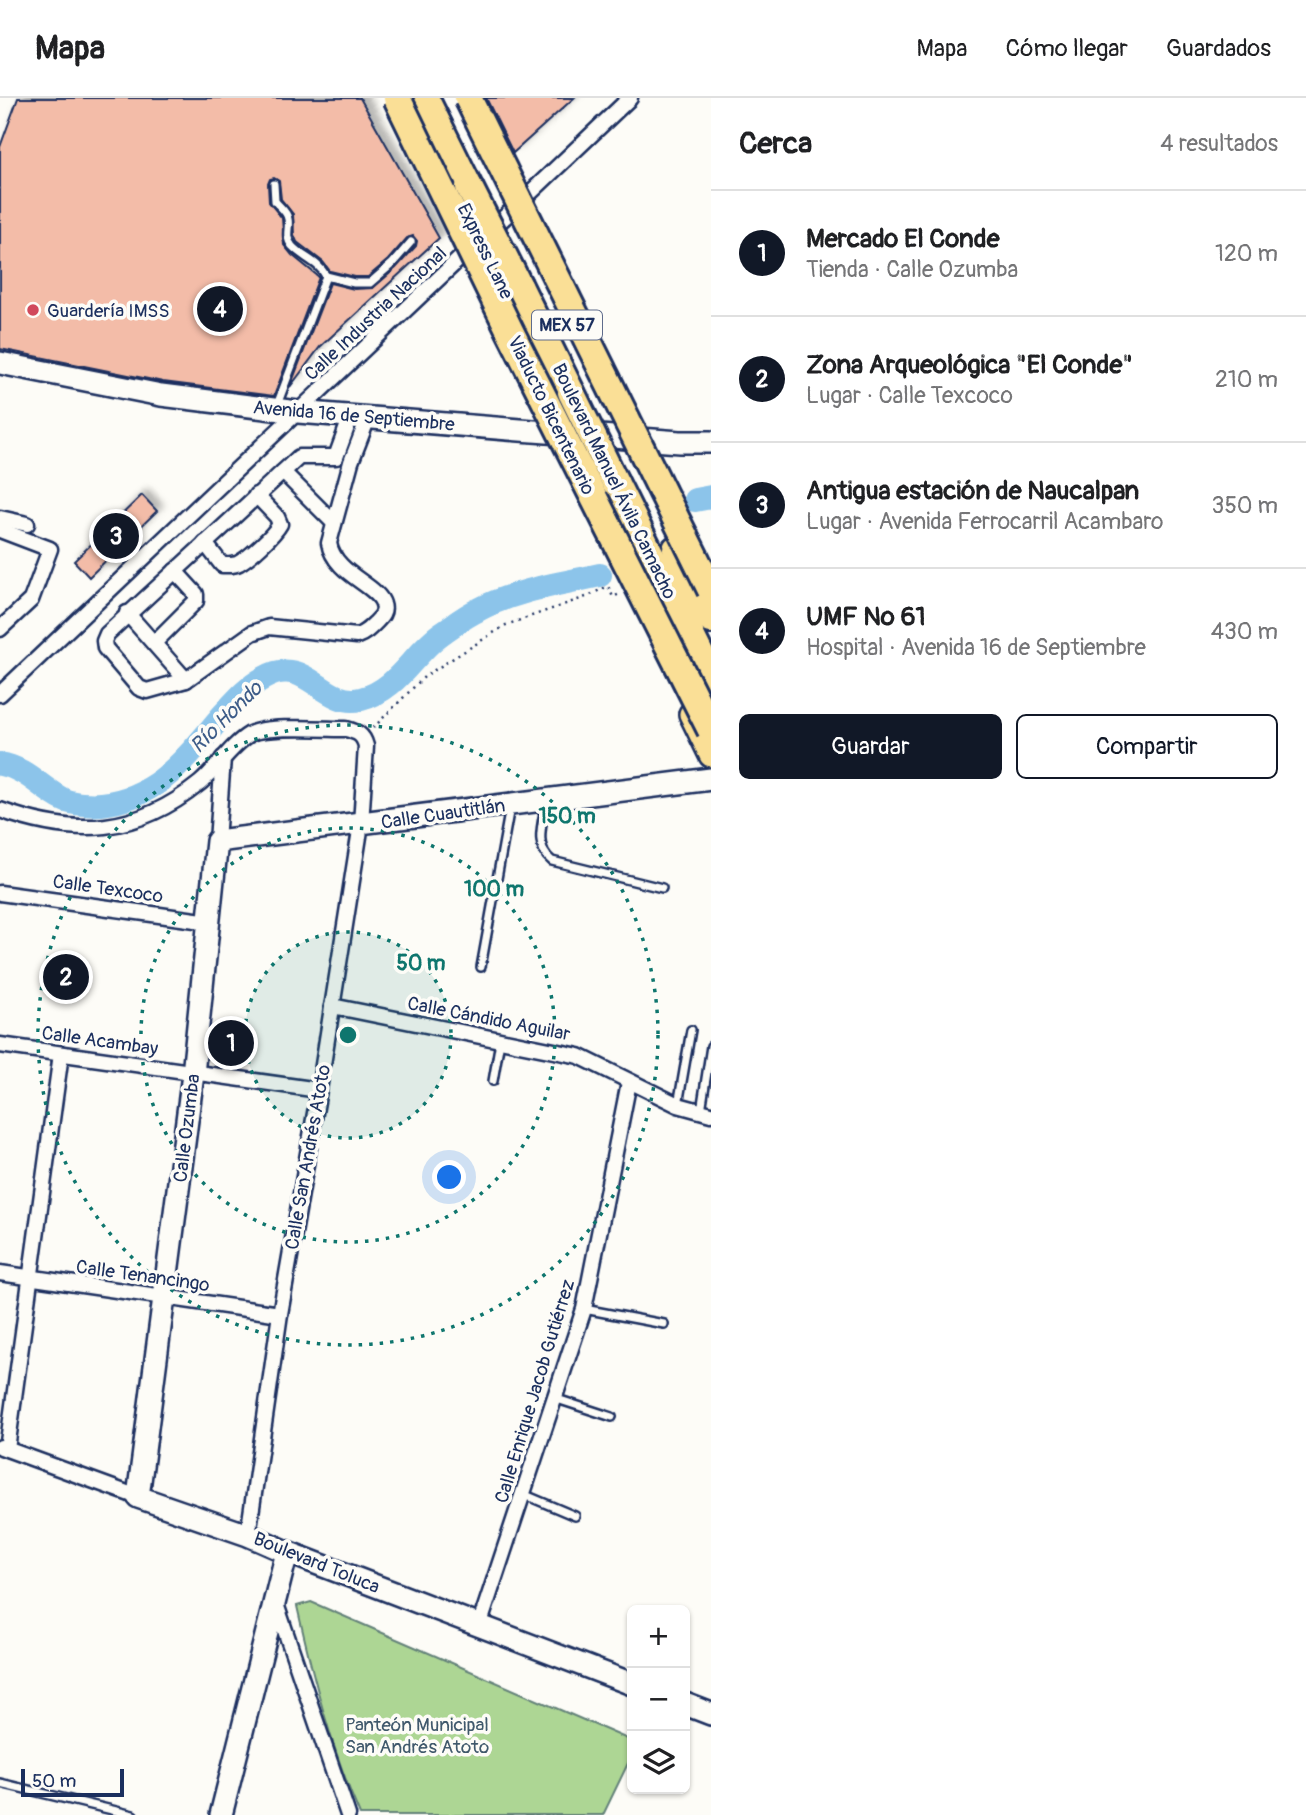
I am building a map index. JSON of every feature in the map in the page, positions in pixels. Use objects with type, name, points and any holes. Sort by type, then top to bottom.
[{"type":"highway","name":"Viaducto Bicentenario","points":[[397,98],[510,331],[711,730]]},
{"type":"highway","name":"Express Lane","points":[[411,98],[711,705]]},
{"type":"highway","name":"Boulevard Manuel Ávila Camacho","points":[[425,98],[519,286],[637,471],[711,620]]},
{"type":"highway","name":"Boulevard Manuel Ávila Camacho","points":[[456,98],[502,191],[547,260],[582,385]]},
{"type":"highway","points":[[468,98],[711,590]]},
{"type":"highway","name":"Boulevard Manuel Ávila Camacho","points":[[637,471],[709,672]]},
{"type":"highway","points":[[627,599],[709,672]]},
{"type":"main road","points":[[387,98],[443,212]]},
{"type":"main road","points":[[478,98],[508,159]]},
{"type":"main road","points":[[547,260],[622,388]]},
{"type":"main road","points":[[486,300],[539,408]]},
{"type":"main road","points":[[637,471],[711,565]]},
{"type":"main road","points":[[582,491],[605,540],[627,599],[711,755]]},
{"type":"street","name":"Calle Industria Nacional","points":[[0,694],[630,98]]},
{"type":"street","name":"Avenida 16 de Septiembre","points":[[0,363],[161,395],[298,412],[680,442],[711,442]]},
{"type":"street","points":[[344,460],[299,457],[107,634],[105,648],[139,688],[147,691],[186,680],[252,634],[269,627],[347,637],[366,633],[383,614],[384,605],[380,598],[346,572],[330,549],[329,537],[334,523],[344,460],[359,417]]},
{"type":"street","points":[[283,472],[334,523]]},
{"type":"street","points":[[205,543],[222,565],[238,564],[276,531],[280,524],[256,495]]},
{"type":"street","points":[[0,518],[27,524]]},
{"type":"street","points":[[0,530],[50,549],[31,600],[0,629]]},
{"type":"street","points":[[154,643],[196,601],[196,594],[175,571]]},
{"type":"street","points":[[127,613],[186,680]]},
{"type":"street","points":[[0,810],[59,827],[88,828],[126,824],[164,809],[202,781],[250,734],[267,730],[346,729],[364,737]]},
{"type":"street","name":"Calle San Andrés Atoto","points":[[248,1535],[280,1314],[361,824],[366,746],[364,737]]},
{"type":"street","name":"Calle Ozumba","points":[[138,1496],[193,1074],[210,922],[223,758]]},
{"type":"street","name":"Calle Cuautitlán","points":[[217,841],[711,779]]},
{"type":"street","name":"Calle Texcoco","points":[[0,893],[210,922]]},
{"type":"street","name":"Calle Cándido Aguilar","points":[[332,1006],[579,1056],[678,1105],[706,1112]]},
{"type":"street","name":"Calle Acambay","points":[[0,1045],[319,1090]]},
{"type":"street","points":[[4,1448],[31,1278],[61,1054]]},
{"type":"street","name":"Calle Enrique Jacob Gutiérrez","points":[[479,1626],[584,1309],[629,1082]]},
{"type":"street","name":"Calle Tenancingo","points":[[0,1273],[280,1314]]},
{"type":"street","name":"Boulevard Toluca","points":[[4,1448],[248,1535],[627,1682]]},
{"type":"street","points":[[221,1815],[287,1552]]},
{"type":"street","points":[[275,1601],[348,1815]]},
{"type":"street","points":[[690,1706],[711,1714]]},
{"type":"lane","points":[[274,184],[275,201],[289,219],[286,233],[290,244],[316,262],[326,276],[354,283],[370,283],[392,264],[411,242]]},
{"type":"lane","points":[[276,409],[326,276]]},
{"type":"lane","points":[[546,799],[540,846],[544,855],[552,861],[662,888]]},
{"type":"lane","points":[[481,967],[511,803]]},
{"type":"lane","points":[[678,1105],[691,1030]]},
{"type":"lane","points":[[493,1081],[500,1041]]},
{"type":"lane","points":[[706,1112],[711,1046]]},
{"type":"lane","points":[[584,1309],[664,1324]]},
{"type":"lane","points":[[554,1398],[612,1417]]},
{"type":"lane","points":[[523,1493],[575,1516]]},
{"type":"lane","points":[[0,1783],[133,1815]]},
{"type":"path","points":[[364,737],[425,676],[506,625],[586,597],[608,586],[627,599]]},
{"type":"green space","name":"Panteón Municipal San Andrés Atoto","points":[[311,1602],[627,1739],[627,1765],[603,1815],[360,1815],[316,1686],[297,1606]]},
{"type":"building","points":[[18,98],[360,98],[439,238],[320,347],[290,387],[330,283],[354,289],[373,288],[396,268],[416,246],[417,241],[413,236],[407,238],[388,260],[368,277],[330,271],[323,262],[297,242],[293,214],[281,199],[279,181],[270,179],[269,202],[282,218],[284,245],[319,277],[274,396],[163,382],[0,349],[0,147]]},
{"type":"building","points":[[486,98],[574,98],[513,153]]},
{"type":"building","points":[[142,495],[157,511],[89,577],[74,561]]},
{"type":"waterway","points":[[695,500],[711,497]]},
{"type":"waterway","name":"Río Hondo","points":[[0,764],[26,774],[67,801],[97,804],[121,800],[139,794],[169,774],[241,696],[264,678],[279,672],[292,672],[336,696],[348,700],[361,699],[385,688],[432,641],[473,612],[522,593],[600,575]]},
{"type":"place","name":"UMF Nº 61","points":[[220,309]]},
{"type":"place","name":"Guardería IMSS","points":[[33,310]]},
{"type":"place","name":"Antigua estación de Naucalpan","points":[[116,536]]},
{"type":"place","name":"Zona Arqueológica \"El Conde\"","points":[[66,977]]},
{"type":"place","name":"Mercado El Conde","points":[[231,1043]]}]
